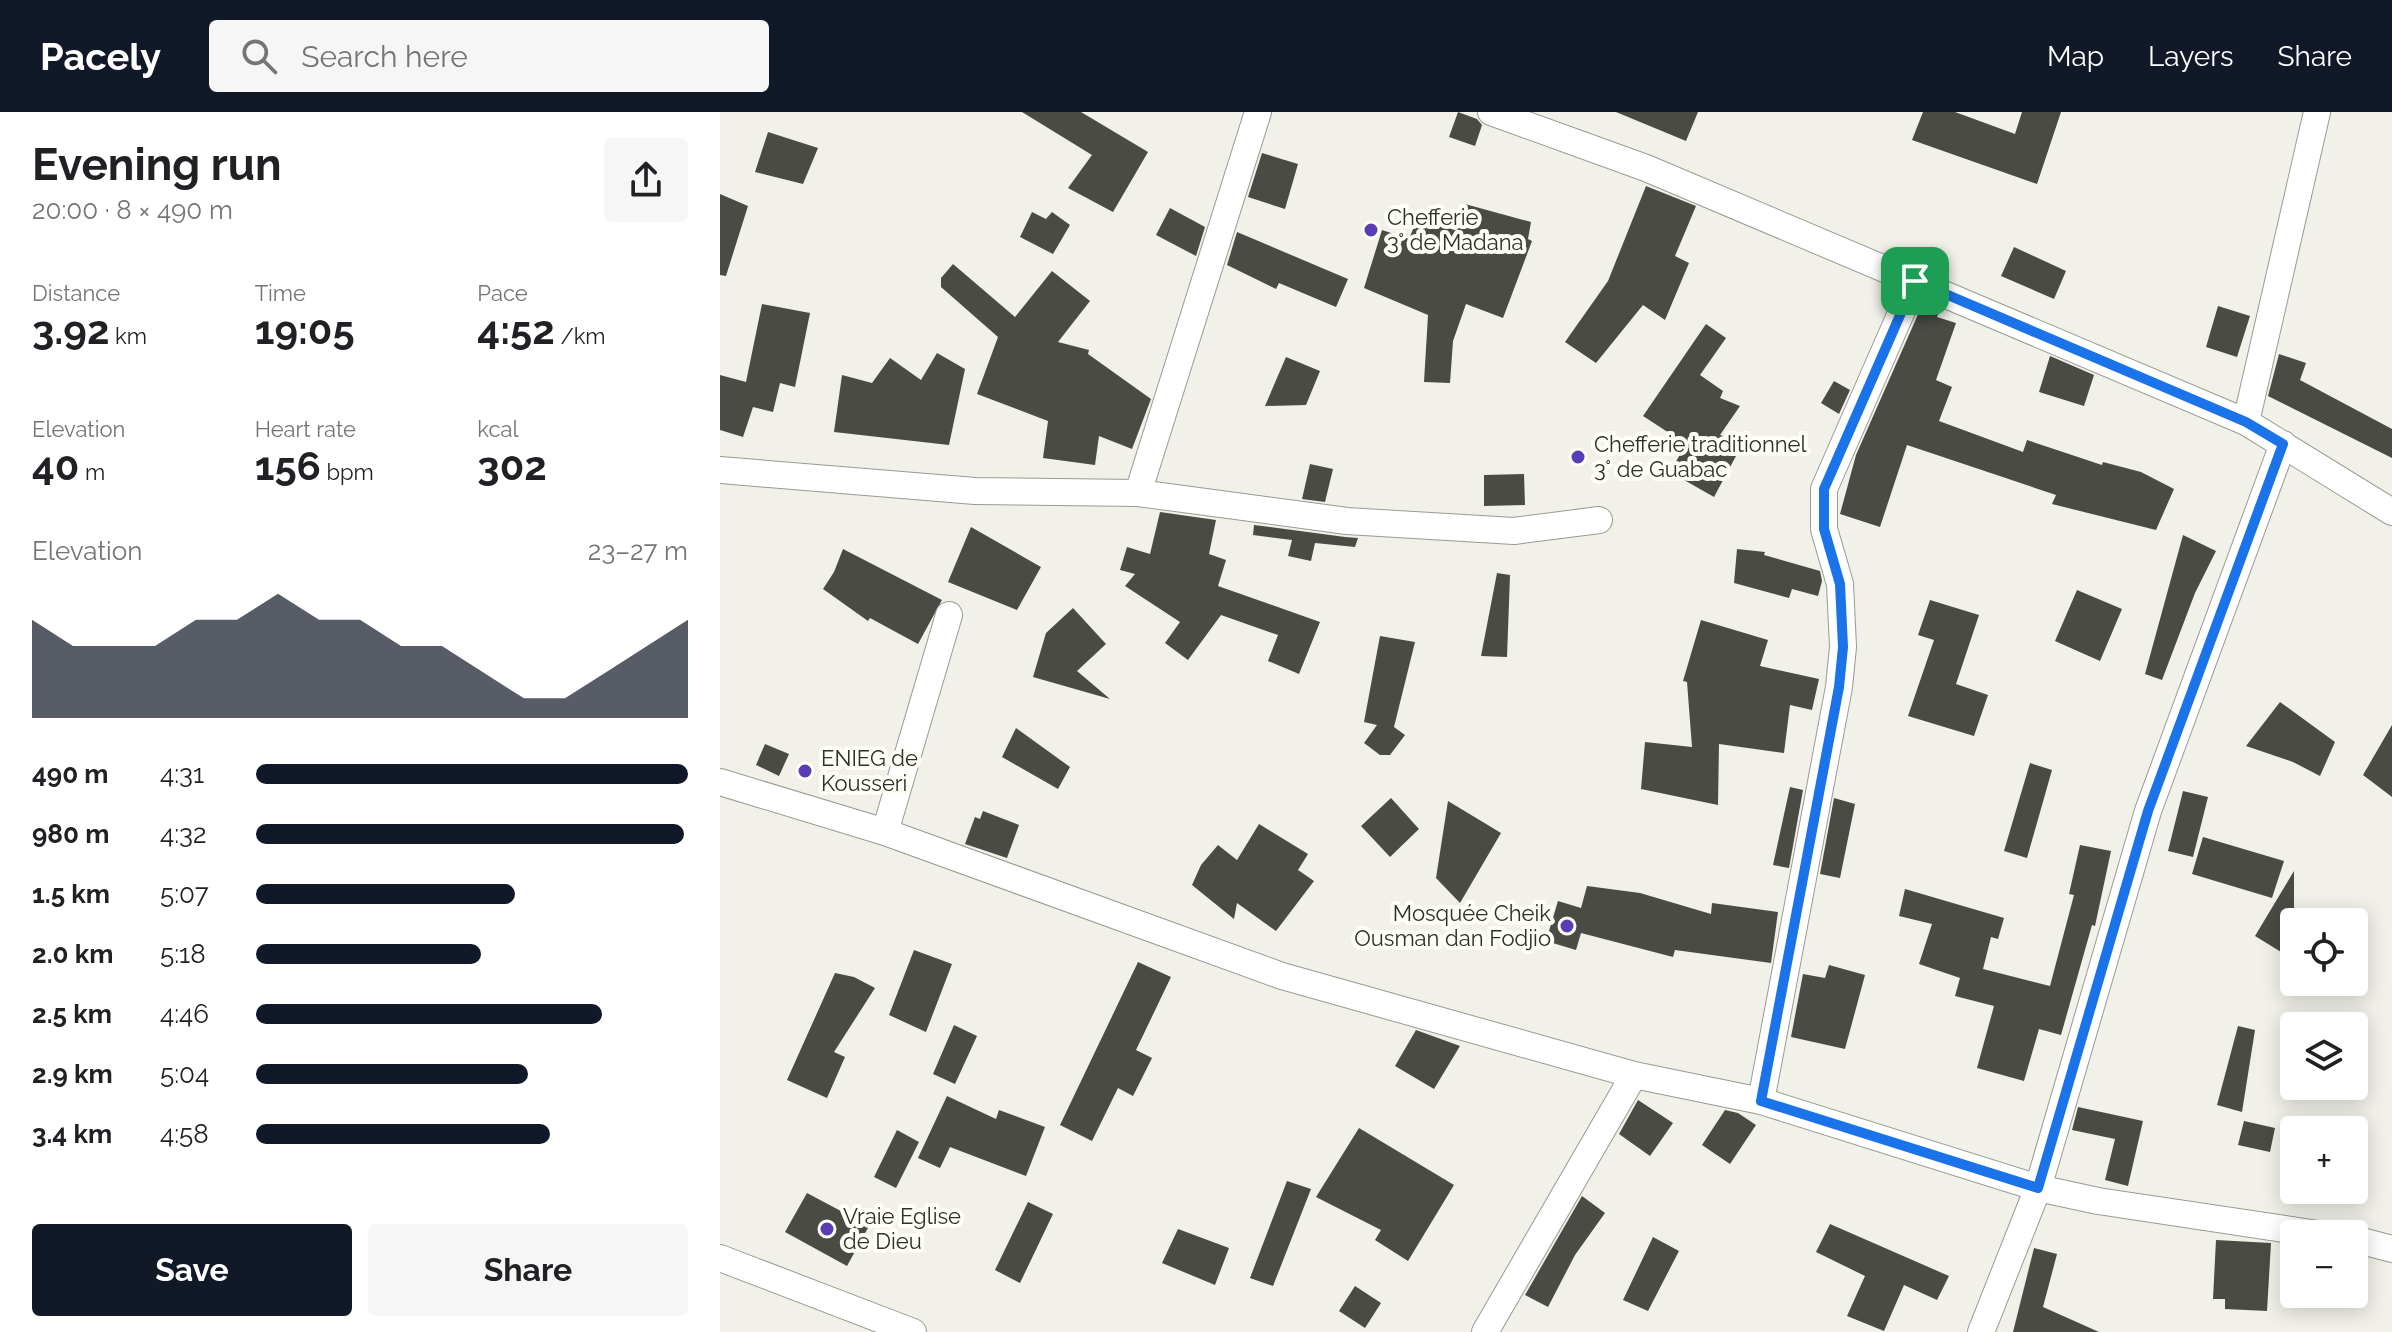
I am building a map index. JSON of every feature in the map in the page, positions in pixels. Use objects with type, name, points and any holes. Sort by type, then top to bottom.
[{"type":"street","points":[[1138,493],[1258,112]]},
{"type":"street","points":[[1491,112],[1646,168],[2246,422],[2392,512]]},
{"type":"street","points":[[2246,422],[2317,112]]},
{"type":"street","points":[[1761,1101],[1839,687],[1843,647],[1840,584],[1824,529],[1824,489],[1915,281]]},
{"type":"street","points":[[1981,1332],[2038,1188],[2148,811],[2283,444]]},
{"type":"street","points":[[720,470],[975,491],[1138,493],[1347,521],[1499,530],[1599,520]]},
{"type":"street","points":[[885,832],[949,615]]},
{"type":"street","points":[[720,782],[885,832],[1282,976],[1634,1075],[1761,1101],[2038,1188],[2113,1204],[2280,1228]]},
{"type":"street","points":[[1485,1332],[1634,1075]]},
{"type":"street","points":[[2368,1243],[2392,1249]]},
{"type":"street","points":[[720,1258],[913,1332]]},
{"type":"building","points":[[1022,112],[1081,112],[1148,152],[1113,212],[1068,188],[1092,155]]},
{"type":"building","points":[[1458,112],[1477,119],[1482,125],[1475,146],[1449,137]]},
{"type":"building","points":[[1616,112],[1698,112],[1686,141]]},
{"type":"building","points":[[1923,112],[1955,112],[2015,134],[2022,112],[2061,112],[2037,184],[1912,140]]},
{"type":"building","points":[[768,132],[818,148],[803,184],[755,172]]},
{"type":"building","points":[[1262,153],[1298,164],[1285,209],[1248,197]]},
{"type":"building","points":[[1646,186],[1696,206],[1675,256],[1689,263],[1665,320],[1643,305],[1596,363],[1565,342],[1608,281]]},
{"type":"building","points":[[720,194],[748,206],[726,276],[720,275]]},
{"type":"building","points":[[1465,204],[1531,222],[1528,239],[1532,241],[1503,318],[1466,304],[1453,341],[1450,383],[1424,382],[1428,315],[1364,288],[1382,230],[1409,239],[1418,217],[1457,231]]},
{"type":"building","points":[[1170,208],[1205,227],[1196,256],[1156,235]]},
{"type":"building","points":[[1032,212],[1046,219],[1052,212],[1070,225],[1053,254],[1020,237]]},
{"type":"building","points":[[1237,232],[1348,279],[1336,307],[1279,283],[1276,289],[1227,265]]},
{"type":"building","points":[[2014,247],[2066,271],[2054,299],[2001,276]]},
{"type":"building","points":[[953,264],[1015,317],[1052,271],[1090,301],[1058,342],[1089,350],[1088,354],[1151,399],[1132,449],[1099,436],[1095,465],[1043,458],[1048,421],[977,394],[998,337],[941,287],[941,278]]},
{"type":"building","points":[[1923,303],[1940,310],[1937,317],[1956,323],[1936,380],[1952,387],[1939,421],[2023,452],[2027,440],[2102,465],[2103,462],[2141,472],[2174,489],[2156,530],[2052,504],[2056,495],[1907,445],[1880,527],[1840,514],[1856,455]]},
{"type":"building","points":[[762,304],[810,313],[795,387],[780,383],[773,412],[753,407],[743,437],[720,430],[720,375],[746,382]]},
{"type":"building","points":[[2218,306],[2250,316],[2237,357],[2206,347]]},
{"type":"building","points":[[1706,324],[1726,338],[1700,375],[1723,391],[1720,398],[1740,406],[1720,435],[1743,443],[1714,497],[1670,472],[1686,444],[1643,416]]},
{"type":"building","points":[[937,353],[965,369],[949,445],[834,432],[842,375],[872,383],[890,358],[921,380]]},
{"type":"building","points":[[2279,354],[2306,363],[2300,380],[2392,429],[2392,458],[2268,396]]},
{"type":"building","points":[[2050,356],[2094,375],[2084,406],[2039,392]]},
{"type":"building","points":[[1286,357],[1320,371],[1306,405],[1265,406]]},
{"type":"building","points":[[1834,381],[1850,390],[1839,414],[1821,403]]},
{"type":"building","points":[[1310,464],[1333,469],[1325,502],[1302,499]]},
{"type":"building","points":[[1524,474],[1525,505],[1484,506],[1484,475]]},
{"type":"building","points":[[1160,512],[1216,520],[1209,554],[1226,560],[1218,586],[1320,622],[1299,674],[1268,661],[1278,635],[1221,615],[1188,660],[1165,643],[1180,622],[1125,586],[1135,574],[1120,570],[1127,547],[1150,554]]},
{"type":"building","points":[[1254,525],[1358,538],[1355,547],[1315,543],[1311,561],[1288,556],[1292,540],[1253,535]]},
{"type":"building","points":[[971,527],[1041,567],[1017,610],[948,582]]},
{"type":"building","points":[[2183,535],[2216,551],[2195,593],[2162,680],[2145,674]]},
{"type":"building","points":[[843,549],[942,600],[918,644],[870,618],[868,621],[823,589]]},
{"type":"building","points":[[1737,549],[1765,552],[1764,555],[1820,571],[1822,581],[1818,596],[1792,589],[1789,598],[1734,583]]},
{"type":"building","points":[[1497,573],[1510,575],[1507,657],[1481,656]]},
{"type":"building","points":[[2077,590],[2122,609],[2100,661],[2055,641]]},
{"type":"building","points":[[1930,600],[1979,615],[1956,684],[1988,695],[1974,736],[1908,716],[1934,640],[1918,635]]},
{"type":"building","points":[[1073,608],[1106,644],[1077,671],[1110,699],[1033,677],[1046,633]]},
{"type":"building","points":[[1701,620],[1768,640],[1760,666],[1819,679],[1812,710],[1790,705],[1784,753],[1719,744],[1718,805],[1641,789],[1645,742],[1692,747],[1687,682],[1683,681]]},
{"type":"building","points":[[1380,636],[1415,642],[1394,727],[1405,735],[1390,755],[1380,755],[1364,743],[1377,725],[1364,722]]},
{"type":"building","points":[[2280,702],[2335,742],[2320,776],[2293,762],[2246,746]]},
{"type":"building","points":[[2392,725],[2392,797],[2363,775]]},
{"type":"building","points":[[1016,728],[1070,767],[1058,789],[1002,757]]},
{"type":"building","points":[[765,744],[789,754],[779,776],[756,765]]},
{"type":"building","points":[[2030,763],[2052,770],[2027,858],[2004,851]]},
{"type":"building","points":[[1790,787],[1803,790],[1789,868],[1773,865]]},
{"type":"building","points":[[2183,791],[2208,797],[2193,857],[2168,851]]},
{"type":"building","points":[[1391,798],[1419,829],[1390,857],[1361,826]]},
{"type":"building","points":[[1834,798],[1855,804],[1840,878],[1820,874]]},
{"type":"building","points":[[1448,801],[1501,833],[1460,903],[1436,878]]},
{"type":"building","points":[[983,811],[1019,825],[1007,858],[965,844],[975,817],[980,819]]},
{"type":"building","points":[[1259,824],[1308,854],[1298,870],[1314,881],[1276,931],[1237,903],[1234,919],[1192,885],[1201,865],[1218,845],[1237,860]]},
{"type":"building","points":[[2203,837],[2284,861],[2272,898],[2192,874]]},
{"type":"building","points":[[2080,845],[2111,851],[2095,926],[2092,925],[2061,1035],[2039,1029],[2024,1081],[1977,1068],[1994,1006],[1955,996],[1960,978],[1919,964],[1932,924],[1899,916],[1905,889],[2004,918],[1998,939],[1991,937],[1983,969],[2050,986],[2074,895],[2069,894]]},
{"type":"building","points":[[2294,871],[2294,908],[2280,908],[2280,951],[2255,936]]},
{"type":"building","points":[[1587,886],[1640,893],[1711,914],[1712,903],[1778,912],[1771,963],[1675,950],[1673,957],[1581,933],[1576,950],[1546,941],[1558,901],[1581,908]]},
{"type":"building","points":[[914,950],[952,964],[926,1032],[889,1015]]},
{"type":"building","points":[[1138,962],[1171,977],[1136,1050],[1152,1058],[1133,1096],[1118,1088],[1092,1141],[1060,1125]]},
{"type":"building","points":[[1829,965],[1865,975],[1845,1049],[1791,1037],[1803,974],[1825,978]]},
{"type":"building","points":[[835,973],[854,977],[875,988],[834,1052],[845,1057],[827,1098],[787,1080]]},
{"type":"building","points":[[954,1025],[977,1036],[955,1084],[933,1074]]},
{"type":"building","points":[[2238,1026],[2255,1030],[2242,1112],[2217,1105]]},
{"type":"building","points":[[1416,1030],[1460,1046],[1434,1089],[1395,1066]]},
{"type":"building","points":[[947,1096],[996,1119],[999,1110],[1045,1127],[1026,1176],[950,1147],[940,1168],[918,1158]]},
{"type":"building","points":[[1638,1100],[1673,1123],[1650,1156],[1619,1134]]},
{"type":"building","points":[[2078,1107],[2143,1121],[2128,1186],[2105,1180],[2115,1139],[2072,1130]]},
{"type":"building","points":[[1725,1110],[1738,1113],[1756,1125],[1730,1164],[1702,1145]]},
{"type":"building","points":[[2244,1121],[2275,1128],[2270,1152],[2238,1145]]},
{"type":"building","points":[[1359,1128],[1454,1185],[1408,1261],[1375,1240],[1381,1230],[1316,1197]]},
{"type":"building","points":[[897,1130],[919,1142],[896,1188],[874,1177]]},
{"type":"building","points":[[1287,1181],[1311,1189],[1273,1286],[1250,1278]]},
{"type":"building","name":"Vraie Eglise de Dieu","points":[[807,1193],[869,1226],[847,1266],[785,1232]]},
{"type":"building","points":[[1582,1196],[1605,1213],[1575,1255],[1548,1307],[1525,1295]]},
{"type":"building","points":[[1028,1202],[1053,1214],[1020,1283],[995,1270]]},
{"type":"building","points":[[1830,1224],[1949,1276],[1937,1300],[1904,1285],[1884,1331],[1847,1316],[1865,1276],[1816,1252]]},
{"type":"building","points":[[1178,1229],[1229,1248],[1215,1285],[1162,1263]]},
{"type":"building","points":[[1653,1237],[1679,1251],[1648,1311],[1623,1300]]},
{"type":"building","points":[[2216,1240],[2271,1243],[2267,1311],[2225,1309],[2225,1299],[2213,1299]]},
{"type":"building","points":[[2034,1248],[2057,1254],[2043,1307],[2099,1332],[2013,1332]]},
{"type":"building","points":[[1355,1286],[1381,1303],[1365,1328],[1339,1311]]},
{"type":"place","name":"Chefferie 3° de Madana","points":[[1371,230]]},
{"type":"place","name":"Chefferie traditionnel 3° de Guabac","points":[[1578,457]]},
{"type":"place","name":"ENIEG de Kousseri","points":[[805,771]]},
{"type":"place","name":"Mosquée Cheik Ousman dan Fodjio","points":[[1567,926]]},
{"type":"place","name":"Vraie Eglise de Dieu","points":[[827,1229]]},
{"type":"route","points":[[1915,281],[2246,422],[2283,444],[2148,811],[2038,1188],[1761,1101],[1839,687],[1843,647],[1840,584],[1824,529],[1824,489],[1915,281]]}]
